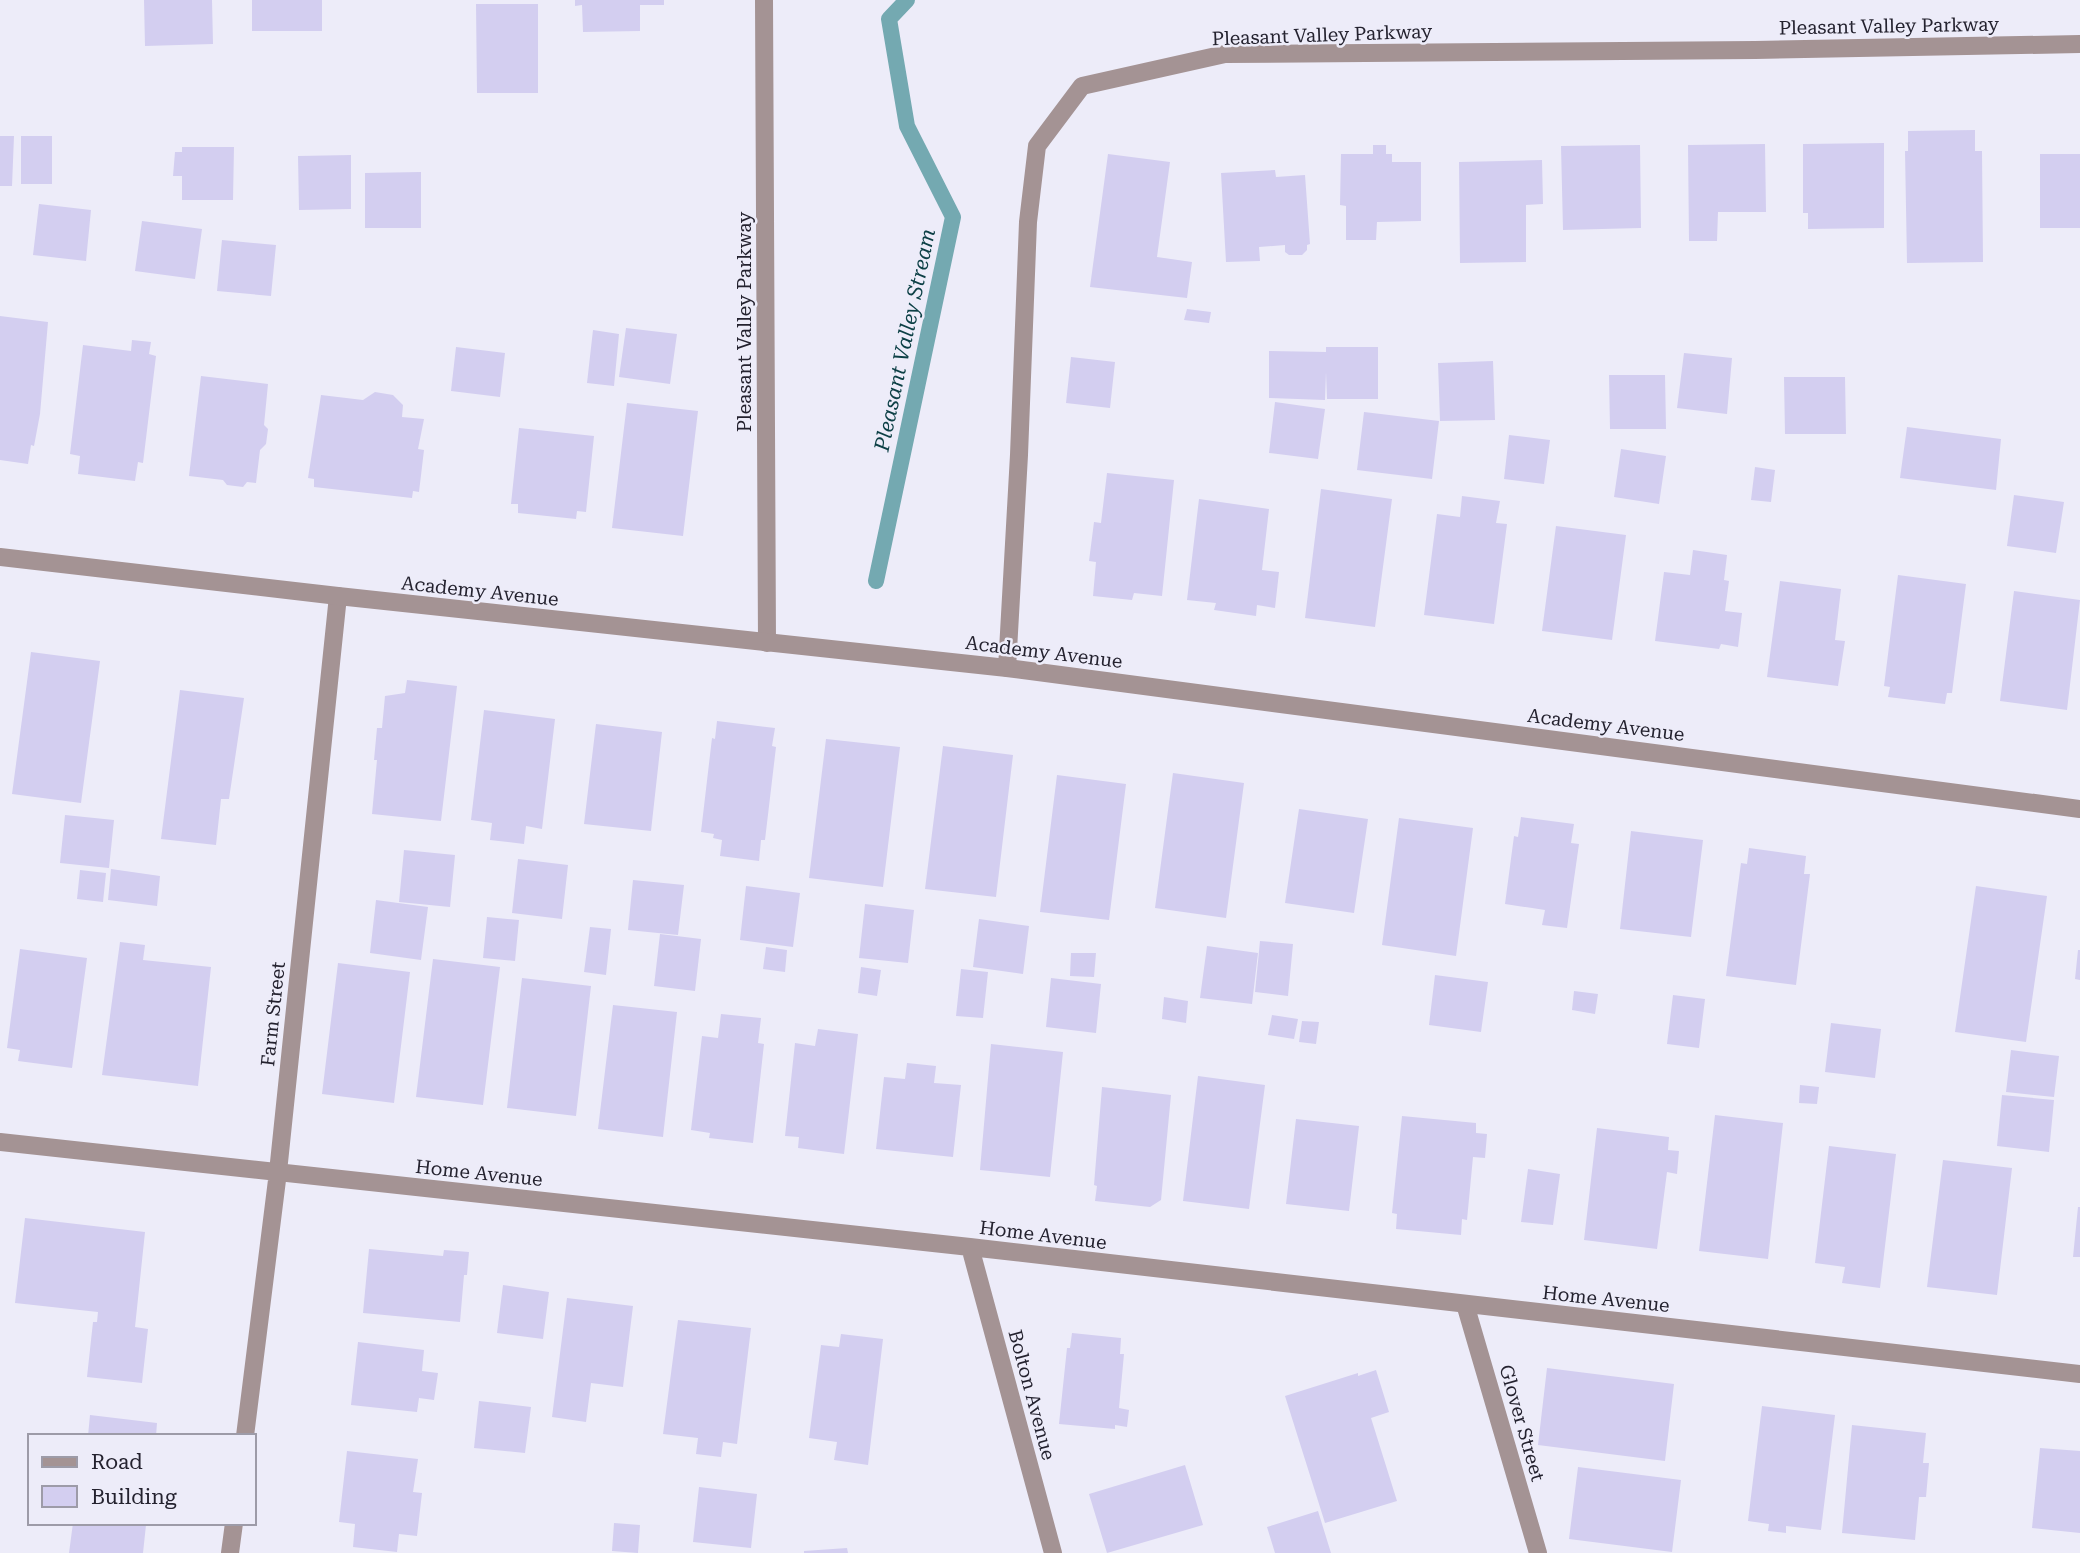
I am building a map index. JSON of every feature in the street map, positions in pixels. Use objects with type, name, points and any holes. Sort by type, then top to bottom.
[{"type":"street","name":"Pleasant Valley Parkway","points":[[764,0],[767,643]]},
{"type":"street","name":"Pleasant Valley Parkway","points":[[1007,668],[1028,222],[1037,146],[1082,86],[1225,54],[2080,44]]},
{"type":"street","name":"Academy Avenue","points":[[0,557],[1007,668],[2080,808]]},
{"type":"street","name":"Farm Street","points":[[245,1434],[278,1172],[338,596]]},
{"type":"street","name":"Home Avenue","points":[[0,1142],[970,1247],[2080,1374]]},
{"type":"street","name":"Bolton Avenue","points":[[970,1247],[1053,1553]]},
{"type":"street","name":"Glover Street","points":[[1465,1304],[1538,1553]]},
{"type":"street","points":[[230,1553],[234,1525]]},
{"type":"building","points":[[144,0],[212,0],[213,44],[145,46]]},
{"type":"building","points":[[252,0],[322,0],[322,31],[252,31]]},
{"type":"building","points":[[575,0],[664,0],[664,5],[640,5],[640,31],[583,32],[582,5],[575,6]]},
{"type":"building","points":[[476,4],[538,4],[538,93],[477,93]]},
{"type":"building","points":[[1975,130],[1975,151],[1982,151],[1983,262],[1907,263],[1905,151],[1908,151],[1908,131]]},
{"type":"building","points":[[0,136],[14,136],[12,186],[0,186]]},
{"type":"building","points":[[21,136],[52,136],[52,184],[21,184]]},
{"type":"building","points":[[1884,143],[1884,228],[1808,229],[1808,213],[1803,213],[1803,144]]},
{"type":"building","points":[[1765,144],[1766,212],[1718,212],[1717,241],[1689,241],[1688,145]]},
{"type":"building","points":[[1373,145],[1386,145],[1386,154],[1392,154],[1392,162],[1421,162],[1421,221],[1377,222],[1376,240],[1346,240],[1346,206],[1340,205],[1341,154],[1373,154]]},
{"type":"building","points":[[1640,145],[1641,228],[1563,230],[1561,146]]},
{"type":"building","points":[[182,147],[234,147],[233,200],[182,200],[182,176],[173,176],[175,152],[182,152]]},
{"type":"building","points":[[1108,154],[1170,162],[1157,257],[1192,262],[1187,298],[1090,287]]},
{"type":"building","points":[[2040,154],[2080,154],[2080,228],[2040,228]]},
{"type":"building","points":[[351,155],[351,209],[299,210],[298,156]]},
{"type":"building","points":[[1542,160],[1543,204],[1526,205],[1526,262],[1460,263],[1459,162]]},
{"type":"building","points":[[1275,170],[1276,177],[1305,175],[1310,244],[1307,245],[1307,250],[1302,255],[1289,255],[1285,252],[1285,245],[1259,247],[1260,261],[1226,262],[1221,173]]},
{"type":"building","points":[[421,172],[421,228],[365,228],[365,173]]},
{"type":"building","points":[[39,204],[91,210],[86,261],[33,255]]},
{"type":"building","points":[[142,221],[202,229],[195,279],[135,271]]},
{"type":"building","points":[[222,240],[276,245],[271,296],[217,291]]},
{"type":"building","points":[[1187,309],[1211,312],[1209,323],[1184,320]]},
{"type":"building","points":[[0,316],[48,322],[40,414],[28,464],[0,460]]},
{"type":"building","points":[[626,328],[677,334],[670,384],[619,377]]},
{"type":"building","points":[[593,330],[619,334],[614,386],[587,383]]},
{"type":"building","points":[[132,340],[151,342],[149,354],[156,356],[143,463],[138,462],[135,481],[78,474],[80,456],[70,454],[83,345],[131,351]]},
{"type":"building","points":[[456,347],[505,353],[500,397],[451,391]]},
{"type":"building","points":[[1326,347],[1378,347],[1378,399],[1327,399],[1326,372],[1325,400],[1269,398],[1269,351],[1326,352]]},
{"type":"building","points":[[1684,353],[1732,358],[1727,414],[1677,408]]},
{"type":"building","points":[[1071,357],[1115,362],[1110,408],[1066,403]]},
{"type":"building","points":[[1493,361],[1495,420],[1440,421],[1438,363]]},
{"type":"building","points":[[1609,375],[1665,375],[1666,429],[1610,429]]},
{"type":"building","points":[[201,376],[268,384],[264,425],[268,429],[266,444],[260,450],[256,483],[247,482],[243,487],[227,485],[223,480],[189,476]]},
{"type":"building","points":[[1784,377],[1845,377],[1846,434],[1785,434]]},
{"type":"building","points":[[375,392],[393,395],[403,405],[402,417],[424,419],[418,449],[424,450],[419,492],[413,491],[412,498],[314,487],[314,479],[308,478],[321,395],[363,400]]},
{"type":"building","points":[[1275,402],[1325,409],[1318,459],[1269,453]]},
{"type":"building","points":[[627,403],[698,411],[683,536],[612,528]]},
{"type":"building","points":[[1364,412],[1439,421],[1432,479],[1357,470]]},
{"type":"building","points":[[1907,427],[2001,439],[1996,490],[1900,478]]},
{"type":"building","points":[[519,428],[594,436],[586,512],[577,511],[576,519],[518,513],[518,504],[511,504]]},
{"type":"building","points":[[1509,435],[1550,440],[1544,484],[1504,479]]},
{"type":"building","points":[[1621,449],[1666,456],[1659,504],[1614,497]]},
{"type":"building","points":[[1755,467],[1775,470],[1771,502],[1751,500]]},
{"type":"building","points":[[1107,473],[1174,480],[1162,596],[1134,593],[1132,600],[1093,596],[1096,562],[1089,561],[1094,522],[1101,523]]},
{"type":"building","points":[[1321,489],[1392,499],[1375,627],[1305,618]]},
{"type":"building","points":[[2014,495],[2064,502],[2056,553],[2007,546]]},
{"type":"building","points":[[1462,496],[1500,501],[1496,523],[1507,524],[1494,624],[1424,615],[1437,514],[1460,517]]},
{"type":"building","points":[[1199,499],[1269,509],[1262,570],[1279,572],[1275,608],[1257,605],[1256,616],[1214,610],[1216,603],[1187,600]]},
{"type":"building","points":[[1556,526],[1626,535],[1612,640],[1542,631]]},
{"type":"building","points":[[1693,550],[1727,555],[1724,580],[1729,581],[1725,611],[1742,613],[1738,647],[1721,644],[1719,649],[1655,641],[1664,572],[1690,575]]},
{"type":"building","points":[[1898,575],[1966,584],[1952,693],[1947,693],[1945,704],[1888,697],[1890,687],[1884,686]]},
{"type":"building","points":[[1780,581],[1841,589],[1835,640],[1845,641],[1838,686],[1767,677]]},
{"type":"building","points":[[2014,591],[2080,600],[2067,710],[2000,701]]},
{"type":"building","points":[[31,652],[100,661],[81,803],[12,794]]},
{"type":"building","points":[[407,680],[457,686],[441,821],[372,814],[377,728],[382,728],[385,696],[405,693]]},
{"type":"building","points":[[180,690],[244,698],[229,799],[221,799],[216,845],[161,839]]},
{"type":"building","points":[[484,710],[555,719],[542,829],[526,826],[524,844],[490,840],[492,823],[471,820]]},
{"type":"building","points":[[717,721],[775,728],[772,746],[776,747],[765,840],[761,840],[759,861],[720,856],[722,840],[713,838],[714,834],[701,832],[712,738],[715,739]]},
{"type":"building","points":[[596,724],[662,732],[651,831],[584,824]]},
{"type":"building","points":[[826,739],[900,747],[883,887],[809,878]]},
{"type":"building","points":[[943,746],[1013,755],[996,897],[925,889]]},
{"type":"building","points":[[1173,773],[1244,783],[1226,918],[1155,908]]},
{"type":"building","points":[[1057,775],[1126,784],[1109,920],[1040,912]]},
{"type":"building","points":[[1299,809],[1368,819],[1354,913],[1285,903]]},
{"type":"building","points":[[65,815],[114,820],[109,868],[60,863]]},
{"type":"building","points":[[1521,817],[1574,824],[1571,843],[1579,844],[1567,928],[1542,925],[1545,910],[1505,904],[1514,836],[1518,837]]},
{"type":"building","points":[[1399,818],[1473,828],[1456,956],[1382,945]]},
{"type":"building","points":[[1631,831],[1703,840],[1691,937],[1620,929]]},
{"type":"building","points":[[1749,848],[1806,856],[1804,874],[1810,874],[1796,985],[1726,976],[1741,863],[1747,864]]},
{"type":"building","points":[[404,850],[455,855],[450,907],[399,902]]},
{"type":"building","points":[[518,859],[568,865],[562,919],[512,913]]},
{"type":"building","points":[[111,869],[160,876],[157,906],[108,900]]},
{"type":"building","points":[[80,870],[106,873],[103,902],[77,899]]},
{"type":"building","points":[[633,880],[684,885],[678,935],[628,930]]},
{"type":"building","points":[[746,886],[800,893],[793,947],[740,940]]},
{"type":"building","points":[[1976,886],[2047,896],[2026,1042],[1955,1032]]},
{"type":"building","points":[[376,900],[428,907],[421,960],[370,953]]},
{"type":"building","points":[[865,904],[914,910],[908,963],[859,958]]},
{"type":"building","points":[[487,917],[519,920],[515,961],[483,958]]},
{"type":"building","points":[[979,919],[1029,926],[1023,974],[973,967]]},
{"type":"building","points":[[590,927],[611,929],[606,975],[584,972]]},
{"type":"building","points":[[660,934],[701,939],[695,991],[654,986]]},
{"type":"building","points":[[1260,941],[1293,944],[1288,996],[1255,992]]},
{"type":"building","points":[[120,942],[145,945],[143,960],[211,967],[198,1086],[102,1075]]},
{"type":"building","points":[[1207,946],[1258,953],[1252,1004],[1200,998]]},
{"type":"building","points":[[766,947],[787,950],[785,972],[763,969]]},
{"type":"building","points":[[20,949],[87,958],[72,1068],[18,1061],[20,1050],[7,1048]]},
{"type":"building","points":[[2080,950],[2080,980],[2075,979]]},
{"type":"building","points":[[1071,953],[1096,953],[1094,977],[1070,976]]},
{"type":"building","points":[[433,959],[500,967],[483,1105],[416,1097]]},
{"type":"building","points":[[338,963],[410,972],[394,1103],[322,1094]]},
{"type":"building","points":[[861,967],[881,970],[877,996],[858,993]]},
{"type":"building","points":[[961,969],[988,972],[983,1018],[956,1016]]},
{"type":"building","points":[[1435,975],[1488,982],[1481,1032],[1429,1025]]},
{"type":"building","points":[[522,978],[591,986],[576,1116],[507,1108]]},
{"type":"building","points":[[1051,978],[1101,984],[1096,1033],[1046,1027]]},
{"type":"building","points":[[1574,991],[1598,994],[1595,1014],[1572,1010]]},
{"type":"building","points":[[1673,995],[1705,999],[1699,1048],[1667,1044]]},
{"type":"building","points":[[1164,997],[1188,1001],[1186,1023],[1162,1019]]},
{"type":"building","points":[[613,1005],[677,1012],[663,1137],[598,1129]]},
{"type":"building","points":[[721,1014],[761,1018],[758,1043],[764,1044],[753,1143],[709,1138],[710,1133],[691,1130],[702,1036],[718,1038]]},
{"type":"building","points":[[1272,1015],[1298,1019],[1294,1039],[1268,1035]]},
{"type":"building","points":[[1302,1021],[1319,1022],[1316,1044],[1299,1042]]},
{"type":"building","points":[[1831,1023],[1881,1029],[1875,1078],[1825,1072]]},
{"type":"building","points":[[818,1029],[858,1034],[844,1154],[798,1148],[799,1137],[785,1136],[795,1043],[815,1046]]},
{"type":"building","points":[[991,1044],[1063,1052],[1050,1177],[980,1170]]},
{"type":"building","points":[[2011,1050],[2059,1056],[2054,1097],[2006,1092]]},
{"type":"building","points":[[907,1063],[936,1066],[934,1083],[961,1085],[953,1157],[876,1149],[884,1077],[905,1079]]},
{"type":"building","points":[[1198,1076],[1265,1085],[1249,1209],[1183,1201]]},
{"type":"building","points":[[1800,1085],[1819,1087],[1817,1104],[1799,1103]]},
{"type":"building","points":[[1102,1087],[1171,1095],[1161,1200],[1150,1207],[1095,1201]]},
{"type":"building","points":[[2002,1095],[2054,1100],[2049,1152],[1997,1146]]},
{"type":"building","points":[[1715,1115],[1783,1123],[1768,1259],[1699,1251]]},
{"type":"building","points":[[1402,1116],[1476,1123],[1476,1133],[1487,1134],[1485,1158],[1473,1157],[1467,1220],[1462,1219],[1461,1235],[1396,1229],[1397,1214],[1392,1213]]},
{"type":"building","points":[[1296,1119],[1359,1126],[1349,1211],[1286,1204]]},
{"type":"building","points":[[1597,1128],[1669,1137],[1668,1150],[1679,1151],[1677,1174],[1667,1172],[1657,1249],[1584,1240]]},
{"type":"building","points":[[1829,1146],[1896,1154],[1880,1288],[1842,1283],[1845,1267],[1815,1263]]},
{"type":"building","points":[[1943,1160],[2012,1168],[1997,1295],[1927,1287]]},
{"type":"building","points":[[1528,1169],[1560,1174],[1553,1225],[1521,1222]]},
{"type":"building","points":[[2078,1207],[2080,1257],[2073,1257]]},
{"type":"building","points":[[25,1218],[145,1232],[135,1327],[148,1329],[142,1383],[87,1377],[93,1322],[97,1322],[98,1312],[15,1303]]},
{"type":"building","points":[[369,1249],[443,1256],[444,1250],[469,1252],[460,1322],[363,1313]]},
{"type":"building","points":[[503,1285],[549,1292],[543,1339],[497,1333]]},
{"type":"building","points":[[567,1298],[633,1306],[623,1387],[591,1383],[586,1422],[552,1417]]},
{"type":"building","points":[[678,1320],[751,1328],[737,1444],[723,1442],[721,1457],[696,1454],[698,1438],[663,1434]]},
{"type":"building","points":[[1072,1333],[1121,1338],[1120,1354],[1124,1354],[1119,1408],[1129,1410],[1127,1427],[1115,1425],[1115,1429],[1059,1424],[1067,1348],[1070,1348]]},
{"type":"building","points":[[841,1334],[883,1339],[868,1465],[834,1460],[837,1442],[809,1438],[821,1345],[839,1347]]},
{"type":"building","points":[[358,1342],[424,1350],[422,1371],[438,1373],[434,1400],[419,1398],[417,1412],[351,1405]]},
{"type":"building","points":[[1547,1368],[1674,1384],[1665,1461],[1538,1445]]},
{"type":"building","points":[[1376,1370],[1389,1412],[1371,1418],[1397,1501],[1325,1523],[1285,1396]]},
{"type":"building","points":[[479,1401],[531,1407],[525,1453],[474,1448]]},
{"type":"building","points":[[1762,1406],[1835,1415],[1821,1530],[1786,1526],[1786,1533],[1768,1531],[1769,1524],[1748,1521]]},
{"type":"building","points":[[90,1415],[157,1423],[156,1434],[88,1434]]},
{"type":"building","points":[[1852,1425],[1926,1433],[1923,1463],[1929,1463],[1926,1497],[1919,1497],[1915,1540],[1842,1533]]},
{"type":"building","points":[[2040,1448],[2080,1451],[2080,1533],[2032,1528]]},
{"type":"building","points":[[347,1451],[418,1459],[413,1492],[422,1493],[417,1536],[399,1534],[397,1552],[353,1547],[355,1524],[339,1522]]},
{"type":"building","points":[[1185,1465],[1203,1525],[1107,1553],[1089,1494]]},
{"type":"building","points":[[1578,1467],[1681,1480],[1672,1552],[1569,1539]]},
{"type":"building","points":[[699,1487],[757,1494],[751,1548],[693,1542]]},
{"type":"building","points":[[1318,1511],[1331,1553],[1275,1553],[1267,1527]]},
{"type":"building","points":[[614,1523],[640,1525],[638,1553],[612,1551]]},
{"type":"building","points":[[73,1525],[146,1525],[143,1553],[69,1553]]},
{"type":"building","points":[[847,1548],[848,1553],[804,1553],[804,1551]]},
{"type":"waterway","name":"Pleasant Valley Stream","points":[[876,581],[953,217],[907,126],[889,19],[907,0]]}]
